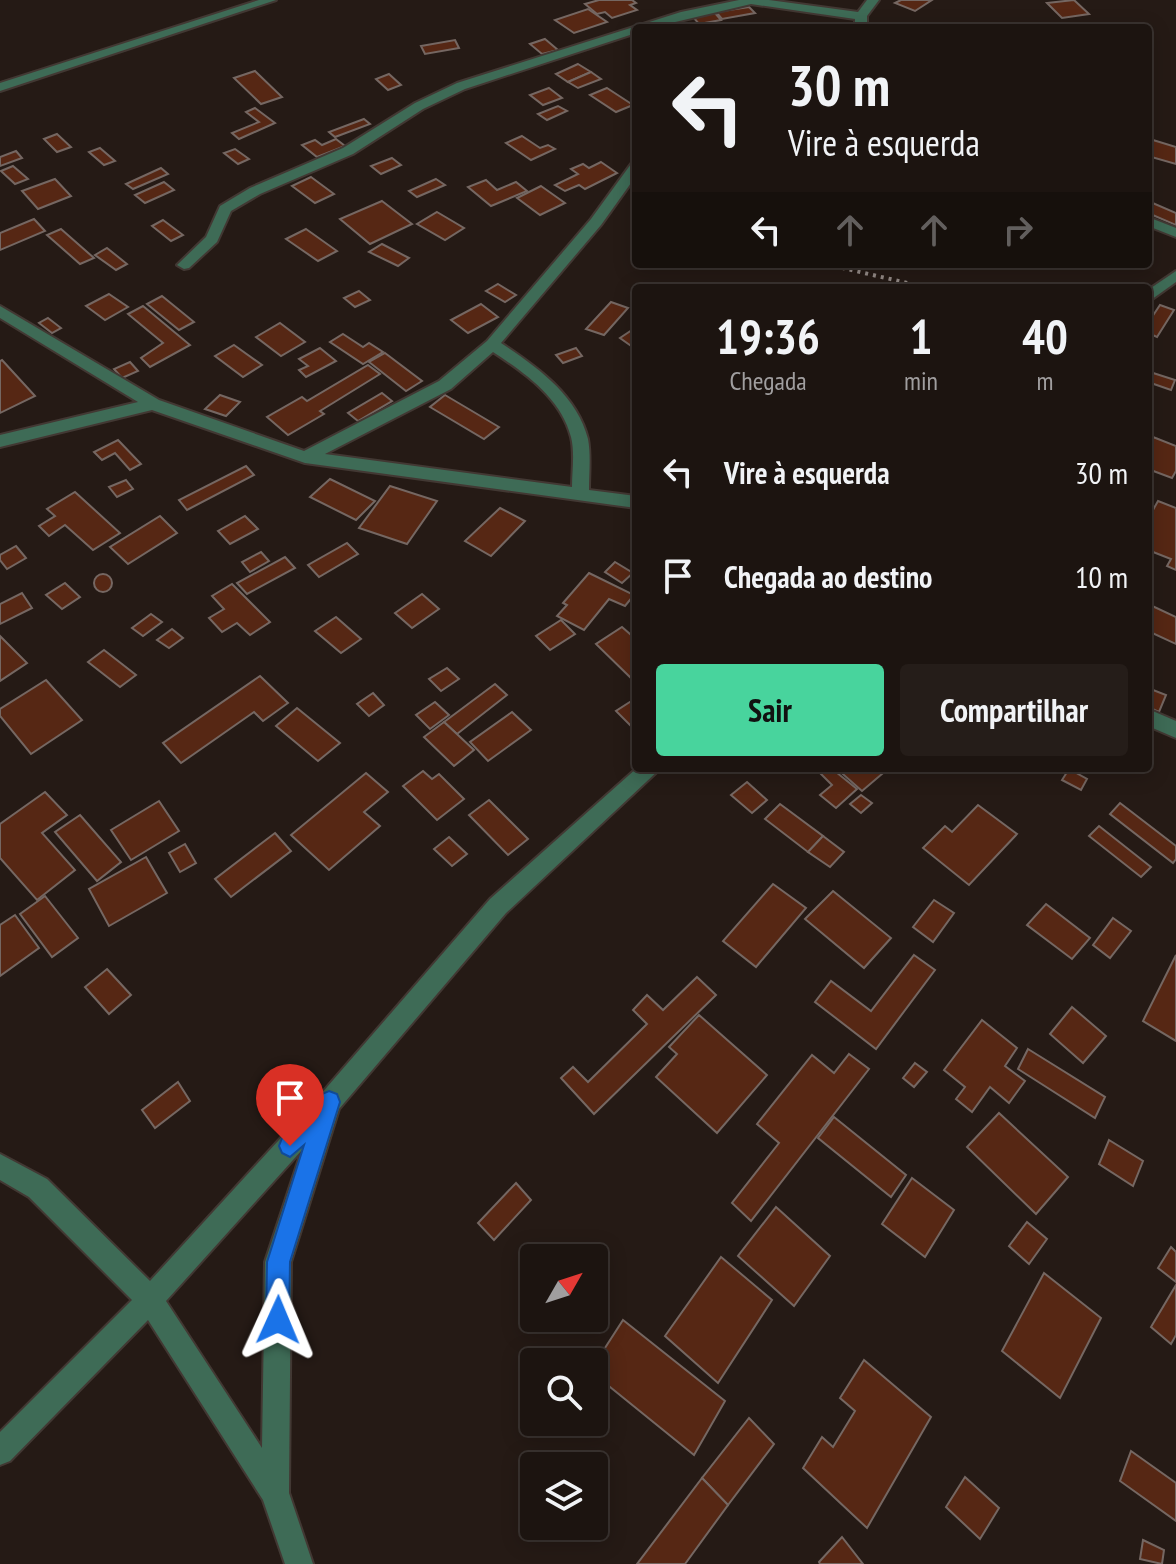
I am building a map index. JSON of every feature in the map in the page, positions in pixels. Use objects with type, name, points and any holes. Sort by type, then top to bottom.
[{"type":"street","points":[[0,87],[270,0]]},
{"type":"street","points":[[663,24],[751,1],[861,22],[873,0]]},
{"type":"street","points":[[184,265],[212,239],[225,209],[255,191],[348,151],[419,106],[461,86],[632,30]]},
{"type":"street","points":[[305,457],[445,385],[492,344],[596,222],[632,172]]},
{"type":"street","points":[[1152,223],[1176,233]]},
{"type":"street","points":[[1152,294],[1176,275]]},
{"type":"street","points":[[0,311],[153,404],[305,457],[632,501]]},
{"type":"street","points":[[492,344],[538,374],[564,407],[579,437],[581,492]]},
{"type":"street","points":[[0,441],[153,404]]},
{"type":"street","points":[[1152,719],[1176,730]]},
{"type":"street","points":[[0,1451],[150,1300],[329,1102],[498,906],[647,772]]},
{"type":"street","points":[[275,1493],[278,1262],[329,1102]]},
{"type":"street","points":[[0,1166],[38,1188],[150,1300],[275,1493],[299,1564]]},
{"type":"path","points":[[843,268],[912,284]]},
{"type":"building","points":[[599,0],[632,0],[636,3],[630,5],[637,10],[612,18],[605,12],[597,14],[585,4]]},
{"type":"building","points":[[901,0],[932,0],[915,11],[895,3]]},
{"type":"building","points":[[1074,0],[1089,14],[1062,18],[1047,3]]},
{"type":"building","points":[[749,7],[755,13],[722,19],[716,12]]},
{"type":"building","points":[[588,9],[607,22],[574,33],[555,20]]},
{"type":"building","points":[[715,13],[721,20],[699,24],[693,17]]},
{"type":"building","points":[[545,39],[558,50],[542,54],[530,44]]},
{"type":"building","points":[[455,40],[459,48],[425,54],[421,46]]},
{"type":"building","points":[[578,64],[591,72],[568,82],[556,74]]},
{"type":"building","points":[[255,71],[282,97],[261,104],[234,78]]},
{"type":"building","points":[[591,72],[601,79],[578,88],[568,82]]},
{"type":"building","points":[[389,74],[401,85],[388,90],[376,79]]},
{"type":"building","points":[[549,88],[562,98],[543,105],[530,95]]},
{"type":"building","points":[[607,88],[632,105],[616,112],[590,95]]},
{"type":"building","points":[[558,106],[567,111],[547,120],[538,114]]},
{"type":"building","points":[[255,108],[275,123],[239,139],[232,133],[259,122],[246,112]]},
{"type":"building","points":[[364,119],[370,124],[335,137],[329,132]]},
{"type":"building","points":[[57,134],[71,147],[57,152],[44,139]]},
{"type":"building","points":[[522,136],[540,148],[548,145],[555,149],[531,160],[506,143]]},
{"type":"building","points":[[336,139],[345,146],[317,157],[302,145],[315,140],[322,145]]},
{"type":"building","points":[[1152,141],[1176,147],[1176,164],[1152,157]]},
{"type":"building","points":[[100,148],[115,161],[104,165],[89,152]]},
{"type":"building","points":[[235,149],[249,159],[238,164],[224,153]]},
{"type":"building","points":[[16,151],[22,158],[0,166],[0,157]]},
{"type":"building","points":[[392,158],[401,165],[381,174],[371,166]]},
{"type":"building","points":[[601,162],[617,173],[585,189],[579,185],[565,191],[555,185],[578,174],[571,169],[583,164],[589,168]]},
{"type":"building","points":[[13,166],[28,179],[15,184],[1,171]]},
{"type":"building","points":[[161,168],[168,174],[133,189],[126,184]]},
{"type":"building","points":[[311,177],[334,194],[315,203],[292,186]]},
{"type":"building","points":[[55,179],[71,196],[38,209],[22,191]]},
{"type":"building","points":[[436,179],[445,185],[417,197],[409,191]]},
{"type":"building","points":[[486,180],[497,190],[516,182],[527,191],[491,206],[468,187]]},
{"type":"building","points":[[164,182],[174,190],[145,203],[135,195]]},
{"type":"building","points":[[541,186],[565,203],[540,215],[517,198]]},
{"type":"building","points":[[382,201],[412,224],[370,244],[340,219]]},
{"type":"building","points":[[1152,203],[1176,213],[1176,225],[1152,215]]},
{"type":"building","points":[[437,212],[464,228],[445,240],[417,224]]},
{"type":"building","points":[[34,219],[45,231],[0,250],[0,233]]},
{"type":"building","points":[[163,220],[183,235],[171,241],[152,226]]},
{"type":"building","points":[[61,229],[94,258],[80,264],[47,235]]},
{"type":"building","points":[[306,229],[337,251],[318,261],[286,239]]},
{"type":"building","points":[[382,244],[409,258],[398,266],[369,252]]},
{"type":"building","points":[[107,248],[127,264],[116,270],[95,255]]},
{"type":"building","points":[[498,284],[516,295],[505,302],[486,291]]},
{"type":"building","points":[[359,291],[370,300],[355,307],[344,298]]},
{"type":"building","points":[[109,294],[128,307],[105,320],[86,306]]},
{"type":"building","points":[[162,296],[194,322],[179,330],[147,304]]},
{"type":"building","points":[[611,302],[628,308],[604,335],[586,329]]},
{"type":"building","points":[[481,304],[498,317],[468,333],[451,320]]},
{"type":"building","points":[[1160,305],[1174,310],[1157,337],[1152,335],[1152,317]]},
{"type":"building","points":[[143,306],[190,345],[150,367],[141,358],[163,343],[128,314]]},
{"type":"building","points":[[48,318],[61,328],[52,333],[39,323]]},
{"type":"building","points":[[280,323],[305,342],[281,356],[256,337]]},
{"type":"building","points":[[632,330],[632,347],[620,338]]},
{"type":"building","points":[[343,334],[363,347],[369,343],[383,352],[363,364],[330,342]]},
{"type":"building","points":[[234,345],[262,365],[243,377],[215,356]]},
{"type":"building","points":[[320,348],[336,361],[306,377],[299,370],[308,366],[299,359]]},
{"type":"building","points":[[576,348],[582,356],[563,363],[556,355]]},
{"type":"building","points":[[385,353],[422,381],[406,391],[369,362]]},
{"type":"building","points":[[0,361],[35,396],[0,413]]},
{"type":"building","points":[[130,362],[138,371],[122,378],[114,369]]},
{"type":"building","points":[[368,365],[380,374],[288,435],[267,417],[302,397],[307,401]]},
{"type":"building","points":[[1152,373],[1175,380],[1171,390],[1152,383]]},
{"type":"building","points":[[382,393],[392,401],[358,421],[348,413]]},
{"type":"building","points":[[220,395],[240,402],[226,416],[205,409]]},
{"type":"building","points":[[445,395],[499,427],[484,439],[430,407]]},
{"type":"building","points":[[1152,439],[1176,446],[1176,471],[1172,478],[1152,470]]},
{"type":"building","points":[[118,440],[141,464],[130,470],[115,453],[102,460],[94,452]]},
{"type":"building","points":[[246,466],[254,475],[187,510],[179,500]]},
{"type":"building","points":[[330,479],[375,501],[356,520],[310,497]]},
{"type":"building","points":[[126,480],[133,489],[117,497],[109,487]]},
{"type":"building","points":[[390,486],[437,501],[407,544],[359,528]]},
{"type":"building","points":[[75,492],[120,533],[93,550],[65,525],[49,536],[39,526],[55,516],[47,509]]},
{"type":"building","points":[[1158,501],[1176,508],[1176,570],[1167,566],[1171,559],[1152,552],[1152,512]]},
{"type":"building","points":[[500,508],[525,521],[491,556],[465,541]]},
{"type":"building","points":[[160,516],[177,533],[128,564],[110,547]]},
{"type":"building","points":[[245,516],[258,529],[230,544],[218,531]]},
{"type":"building","points":[[347,543],[358,554],[319,577],[308,565]]},
{"type":"building","points":[[16,546],[26,558],[7,569],[0,555]]},
{"type":"building","points":[[261,552],[269,561],[250,572],[242,562]]},
{"type":"building","points":[[285,557],[295,568],[247,594],[237,583]]},
{"type":"building","points":[[615,562],[632,574],[622,583],[605,572]]},
{"type":"building","points":[[589,573],[632,594],[625,606],[609,599],[584,630],[557,616],[567,605],[563,603]]},
{"type":"building","points":[[103,574],[112,583],[103,592],[94,583]]},
{"type":"building","points":[[65,583],[80,597],[62,609],[46,595]]},
{"type":"building","points":[[232,584],[270,622],[250,635],[237,623],[222,632],[209,618],[224,609],[212,596]]},
{"type":"building","points":[[22,593],[32,608],[0,624],[0,604]]},
{"type":"building","points":[[422,594],[439,609],[412,628],[395,613]]},
{"type":"building","points":[[1152,606],[1176,617],[1176,644],[1152,633]]},
{"type":"building","points":[[151,614],[162,622],[143,636],[132,628]]},
{"type":"building","points":[[336,617],[361,639],[341,653],[315,631]]},
{"type":"building","points":[[561,620],[575,634],[550,650],[536,636]]},
{"type":"building","points":[[622,627],[632,633],[632,679],[596,644]]},
{"type":"building","points":[[172,629],[183,638],[169,648],[157,640]]},
{"type":"building","points":[[0,636],[27,663],[0,681]]},
{"type":"building","points":[[104,650],[136,675],[120,687],[88,662]]},
{"type":"building","points":[[447,668],[459,679],[441,691],[429,679]]},
{"type":"building","points":[[260,676],[288,703],[263,721],[254,712],[181,763],[163,743]]},
{"type":"building","points":[[46,680],[82,720],[31,754],[0,716],[0,709]]},
{"type":"building","points":[[495,684],[507,695],[457,734],[444,722]]},
{"type":"building","points":[[1152,690],[1166,695],[1159,712],[1152,709]]},
{"type":"building","points":[[373,693],[384,705],[369,716],[357,704]]},
{"type":"building","points":[[632,701],[632,727],[616,711]]},
{"type":"building","points":[[435,702],[449,715],[430,729],[416,715]]},
{"type":"building","points":[[297,708],[340,743],[318,761],[276,726]]},
{"type":"building","points":[[512,712],[531,730],[488,761],[470,742]]},
{"type":"building","points":[[444,722],[474,750],[454,766],[424,737]]},
{"type":"building","points":[[423,771],[432,779],[439,774],[464,799],[437,820],[403,786]]},
{"type":"building","points":[[819,772],[836,772],[857,789],[836,808],[820,795],[832,785]]},
{"type":"building","points":[[841,772],[884,772],[862,791]]},
{"type":"building","points":[[1067,772],[1074,772],[1087,779],[1081,790],[1062,780]]},
{"type":"building","points":[[366,773],[388,792],[364,812],[380,826],[329,870],[291,835]]},
{"type":"building","points":[[747,782],[767,800],[752,813],[731,795]]},
{"type":"building","points":[[45,792],[67,815],[42,833],[75,870],[37,900],[0,858],[0,824]]},
{"type":"building","points":[[861,795],[872,803],[861,813],[850,804]]},
{"type":"building","points":[[489,800],[528,839],[508,855],[469,815]]},
{"type":"building","points":[[159,801],[179,831],[131,860],[111,830]]},
{"type":"building","points":[[1120,803],[1176,846],[1173,863],[1110,814]]},
{"type":"building","points":[[780,804],[823,836],[808,852],[765,819]]},
{"type":"building","points":[[978,805],[1017,834],[969,885],[923,848],[945,826],[952,832]]},
{"type":"building","points":[[80,815],[121,862],[97,881],[55,832]]},
{"type":"building","points":[[1099,826],[1151,867],[1141,877],[1089,836]]},
{"type":"building","points":[[275,833],[291,851],[231,897],[215,879]]},
{"type":"building","points":[[823,836],[844,852],[830,867],[808,852]]},
{"type":"building","points":[[449,837],[467,854],[452,866],[434,849]]},
{"type":"building","points":[[185,844],[196,863],[180,872],[169,853]]},
{"type":"building","points":[[146,857],[167,893],[109,926],[89,889]]},
{"type":"building","points":[[773,884],[806,908],[756,967],[723,941]]},
{"type":"building","points":[[833,891],[891,938],[864,968],[805,919]]},
{"type":"building","points":[[45,896],[78,938],[52,957],[20,914]]},
{"type":"building","points":[[934,900],[954,913],[933,942],[913,927]]},
{"type":"building","points":[[1046,904],[1090,938],[1072,959],[1027,925]]},
{"type":"building","points":[[15,915],[39,948],[0,976],[0,925]]},
{"type":"building","points":[[1113,918],[1131,931],[1110,958],[1093,945]]},
{"type":"building","points":[[914,955],[935,970],[876,1049],[815,1002],[831,981],[871,1011]]},
{"type":"building","points":[[1176,955],[1176,1041],[1143,1021]]},
{"type":"building","points":[[107,969],[131,995],[109,1014],[85,987]]},
{"type":"building","points":[[697,977],[716,995],[594,1114],[561,1078],[573,1067],[588,1082],[647,1024],[633,1010],[647,995],[663,1010]]},
{"type":"building","points":[[1072,1007],[1106,1036],[1083,1063],[1050,1034]]},
{"type":"building","points":[[699,1015],[767,1075],[717,1133],[656,1077],[677,1054],[669,1047]]},
{"type":"building","points":[[982,1020],[1017,1048],[1005,1066],[1025,1081],[1009,1103],[990,1087],[972,1112],[956,1099],[965,1087],[944,1070]]},
{"type":"building","points":[[1028,1049],[1105,1097],[1095,1118],[1018,1069]]},
{"type":"building","points":[[849,1054],[869,1069],[751,1221],[732,1203],[779,1143],[757,1124],[812,1055],[834,1073]]},
{"type":"building","points":[[915,1063],[927,1072],[914,1087],[903,1078]]},
{"type":"building","points":[[178,1082],[190,1101],[155,1128],[142,1110]]},
{"type":"building","points":[[999,1113],[1068,1177],[1036,1214],[967,1147]]},
{"type":"building","points":[[834,1117],[906,1175],[891,1197],[818,1138]]},
{"type":"building","points":[[1109,1140],[1143,1161],[1133,1186],[1099,1164]]},
{"type":"building","points":[[912,1178],[954,1210],[925,1257],[882,1224]]},
{"type":"building","points":[[516,1183],[531,1200],[494,1240],[478,1223]]},
{"type":"building","points":[[776,1207],[830,1256],[794,1306],[738,1256]]},
{"type":"building","points":[[1027,1222],[1047,1239],[1029,1264],[1009,1246]]},
{"type":"building","points":[[1171,1247],[1176,1252],[1176,1282],[1158,1268]]},
{"type":"building","points":[[721,1257],[772,1300],[718,1383],[665,1336]]},
{"type":"building","points":[[1044,1273],[1101,1318],[1060,1398],[1002,1351]]},
{"type":"building","points":[[1176,1285],[1176,1335],[1171,1344],[1151,1327]]},
{"type":"building","points":[[623,1320],[725,1401],[694,1455],[608,1385],[608,1348],[605,1348]]},
{"type":"building","points":[[864,1360],[931,1417],[867,1528],[803,1468],[822,1437],[833,1447],[855,1411],[840,1398]]},
{"type":"building","points":[[749,1418],[774,1444],[728,1505],[702,1478]]},
{"type":"building","points":[[1131,1451],[1176,1483],[1176,1521],[1120,1481]]},
{"type":"building","points":[[965,1477],[999,1508],[980,1539],[946,1507]]},
{"type":"building","points":[[702,1478],[728,1505],[685,1564],[637,1564]]},
{"type":"building","points":[[842,1537],[863,1564],[820,1564],[819,1562]]},
{"type":"building","points":[[1143,1540],[1164,1550],[1162,1564],[1140,1559]]},
{"type":"route","points":[[278,1320],[278,1262],[329,1102],[290,1146]]}]
